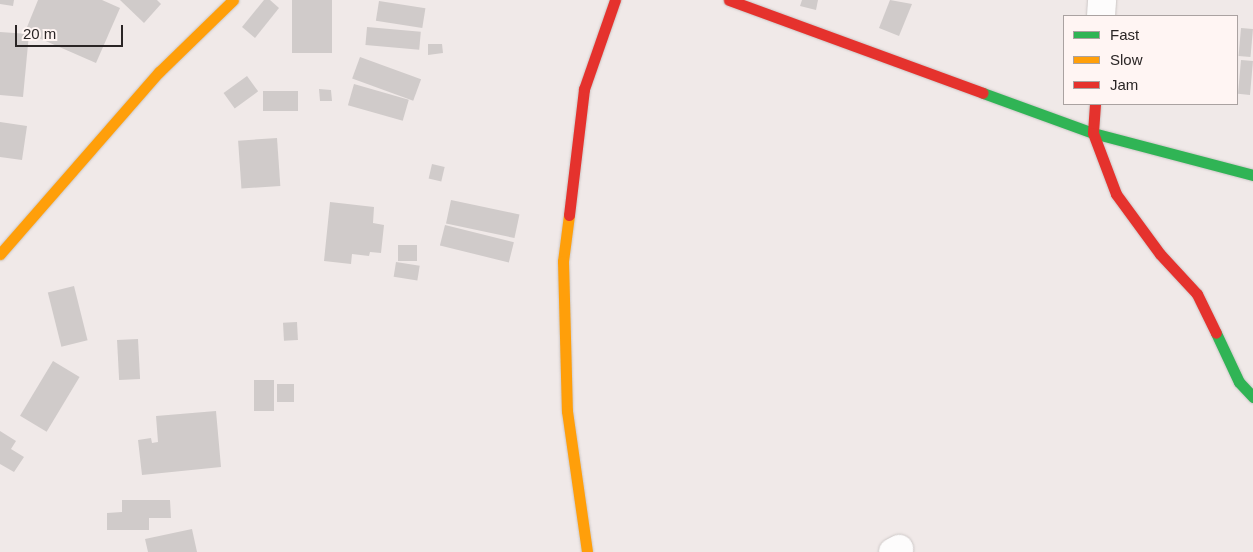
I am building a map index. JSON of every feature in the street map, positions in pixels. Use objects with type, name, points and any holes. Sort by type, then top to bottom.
[{"type":"street","points":[[0,254],[159,72],[233,0]]},
{"type":"street","points":[[587,552],[567,411],[564,261],[584,89],[615,0]]},
{"type":"street","points":[[729,0],[1093,133],[1253,175]]},
{"type":"street","points":[[1101,15],[1102,0]]},
{"type":"street","points":[[1095,105],[1093,133],[1116,194],[1160,254],[1197,294],[1239,382],[1253,397]]},
{"type":"building","points":[[0,0],[14,0],[13,6],[0,4]]},
{"type":"building","points":[[38,0],[102,0],[120,8],[96,63],[25,32]]},
{"type":"building","points":[[120,0],[157,0],[161,4],[144,23]]},
{"type":"building","points":[[264,0],[270,0],[279,8],[255,38],[242,27]]},
{"type":"building","points":[[292,0],[332,0],[332,53],[292,53]]},
{"type":"building","points":[[802,0],[818,0],[816,10],[800,6]]},
{"type":"building","points":[[890,0],[912,4],[899,36],[879,28]]},
{"type":"building","points":[[379,1],[425,8],[422,28],[376,21]]},
{"type":"building","points":[[367,27],[421,32],[419,50],[365,45]]},
{"type":"building","points":[[1241,28],[1253,29],[1251,57],[1239,56]]},
{"type":"building","points":[[0,32],[29,34],[23,97],[0,95]]},
{"type":"building","points":[[428,44],[442,44],[443,53],[428,55]]},
{"type":"building","points":[[360,57],[421,79],[413,101],[352,79]]},
{"type":"building","points":[[1241,60],[1253,61],[1250,95],[1238,94]]},
{"type":"building","points":[[247,76],[258,91],[235,108],[224,93]]},
{"type":"building","points":[[354,84],[409,100],[403,121],[348,105]]},
{"type":"building","points":[[319,89],[331,90],[332,101],[320,101]]},
{"type":"building","points":[[263,91],[298,91],[298,111],[263,111]]},
{"type":"building","points":[[0,122],[27,126],[22,160],[0,157]]},
{"type":"building","points":[[277,138],[280,186],[241,189],[238,141]]},
{"type":"building","points":[[432,164],[445,167],[441,182],[429,179]]},
{"type":"building","points":[[451,200],[519,215],[514,238],[446,223]]},
{"type":"building","points":[[330,202],[374,207],[373,223],[384,225],[381,253],[370,252],[369,256],[352,254],[351,264],[324,261]]},
{"type":"building","points":[[445,225],[514,242],[509,263],[440,245]]},
{"type":"building","points":[[398,245],[417,245],[417,261],[398,261]]},
{"type":"building","points":[[396,262],[420,266],[417,281],[394,277]]},
{"type":"building","points":[[74,286],[88,340],[61,347],[48,293]]},
{"type":"building","points":[[297,322],[298,340],[284,341],[283,323]]},
{"type":"building","points":[[138,339],[140,379],[119,380],[117,340]]},
{"type":"building","points":[[53,361],[80,377],[47,432],[20,416]]},
{"type":"building","points":[[254,380],[274,380],[274,411],[254,411]]},
{"type":"building","points":[[277,384],[294,384],[294,402],[277,402]]},
{"type":"building","points":[[216,411],[221,467],[142,475],[138,440],[151,438],[152,443],[158,442],[156,416]]},
{"type":"building","points":[[0,431],[16,441],[11,449],[24,457],[14,472],[0,464]]},
{"type":"building","points":[[122,500],[170,500],[171,518],[149,518],[149,530],[107,530],[107,513],[122,512]]},
{"type":"building","points":[[192,529],[197,552],[148,552],[145,539]]},
{"type":"traffic: fast","points":[[983,93],[1093,133],[1253,175]]},
{"type":"traffic: fast","points":[[1216,333],[1239,382],[1253,397]]},
{"type":"traffic: slow","points":[[0,254],[159,72],[233,0]]},
{"type":"traffic: slow","points":[[569,215],[563,261],[567,411],[587,552]]},
{"type":"traffic: jam","points":[[569,215],[584,89],[615,0]]},
{"type":"traffic: jam","points":[[729,0],[983,93]]},
{"type":"traffic: jam","points":[[1095,105],[1093,133],[1116,194],[1160,254],[1197,294],[1216,333]]}]
